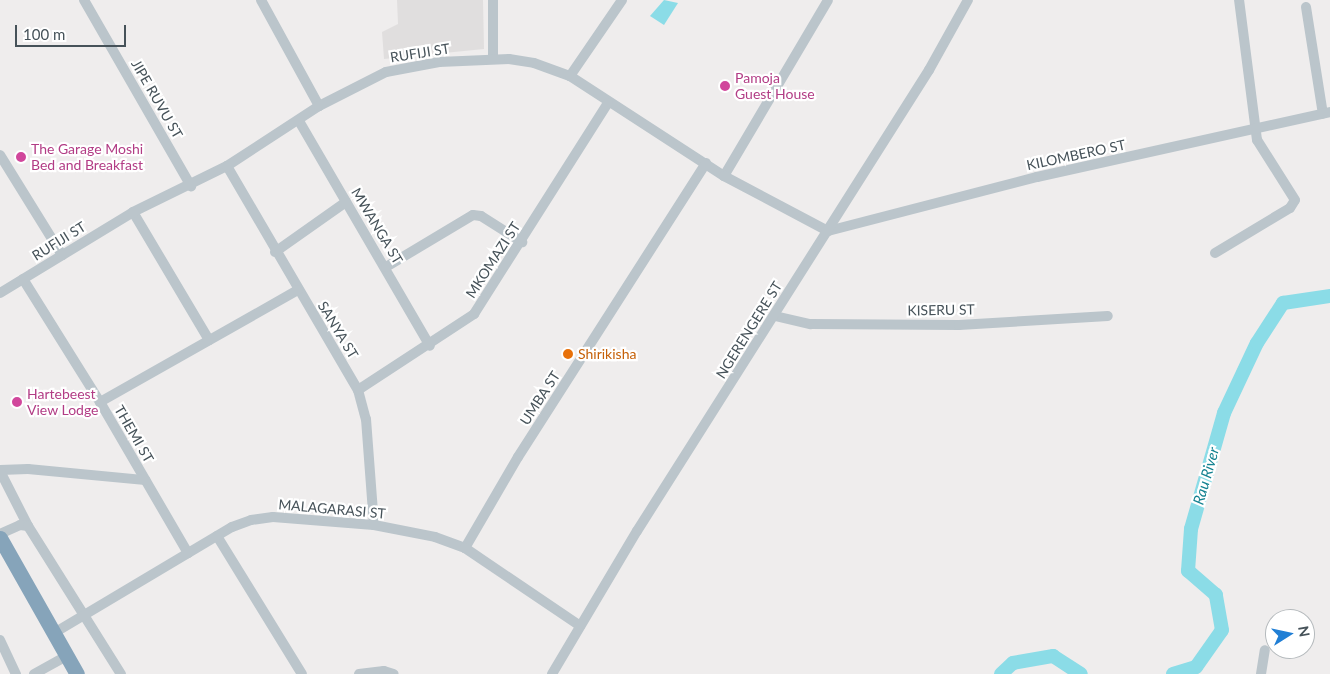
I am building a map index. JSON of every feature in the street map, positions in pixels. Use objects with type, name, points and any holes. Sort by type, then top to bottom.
[{"type":"highway","points":[[0,538],[77,674]]},
{"type":"street","name":"JIPE RUVU ST","points":[[84,0],[191,186]]},
{"type":"street","points":[[261,0],[320,106]]},
{"type":"street","points":[[493,0],[493,58]]},
{"type":"street","points":[[570,76],[622,0]]},
{"type":"street","points":[[724,176],[828,0]]},
{"type":"street","name":"NGERENGERE ST","points":[[552,674],[580,626],[929,70],[968,0]]},
{"type":"street","points":[[1215,252],[1290,208],[1295,202],[1259,147],[1243,52],[1239,0]]},
{"type":"street","points":[[1306,7],[1327,113]]},
{"type":"street","name":"RUFIJI ST","points":[[0,293],[132,212],[191,186],[227,166],[320,106],[386,72],[402,68],[493,58],[534,63],[570,76],[608,103],[724,176],[828,231]]},
{"type":"street","name":"MKOMAZI ST","points":[[358,390],[430,346],[474,314],[522,242],[608,103]]},
{"type":"street","name":"KILOMBERO ST","points":[[828,231],[1037,177],[1256,131],[1327,113]]},
{"type":"street","name":"MWANGA ST","points":[[299,121],[386,267],[430,346]]},
{"type":"street","points":[[0,155],[62,255]]},
{"type":"street","name":"UMBA ST","points":[[465,548],[518,457],[706,163]]},
{"type":"street","name":"SANYA ST","points":[[227,166],[275,252],[358,390],[366,419],[374,525]]},
{"type":"street","points":[[275,252],[346,202]]},
{"type":"street","points":[[132,212],[209,340]]},
{"type":"street","points":[[386,267],[473,215],[480,216],[522,242]]},
{"type":"street","name":"THEMI ST","points":[[23,279],[100,402],[188,553]]},
{"type":"street","points":[[100,402],[298,290]]},
{"type":"street","name":"KISERU ST","points":[[775,316],[811,324],[959,325],[1108,316]]},
{"type":"street","points":[[116,672],[86,614],[28,526],[0,470],[28,468],[145,480]]},
{"type":"street","name":"MALAGARASI ST","points":[[54,633],[217,536],[251,520],[273,517],[374,525],[435,537],[465,548],[580,626]]},
{"type":"street","points":[[0,534],[20,525],[28,526]]},
{"type":"street","points":[[217,536],[302,674]]},
{"type":"street","points":[[1,643],[16,674]]},
{"type":"street","points":[[1262,674],[1265,650]]},
{"type":"street","points":[[34,674],[66,656]]},
{"type":"street","points":[[359,674],[384,671],[394,674]]},
{"type":"shaded area","points":[[397,0],[483,0],[484,49],[384,59],[382,32],[398,24]]},
{"type":"water","points":[[664,0],[678,3],[664,25],[650,16]]},
{"type":"waterway","name":"Rau River","points":[[1173,674],[1196,667],[1222,630],[1216,595],[1188,571],[1191,529],[1224,413],[1257,343],[1283,303],[1330,296]]},
{"type":"waterway","name":"Rau River","points":[[1001,674],[1013,663],[1053,656],[1081,674]]},
{"type":"place","name":"Pamoja Guest House","points":[[725,86]]},
{"type":"place","name":"The Garage Moshi Bed and Breakfast","points":[[21,157]]},
{"type":"place","name":"Shirikisha","points":[[568,354]]},
{"type":"place","name":"Hartebeest View Lodge","points":[[17,402]]}]
